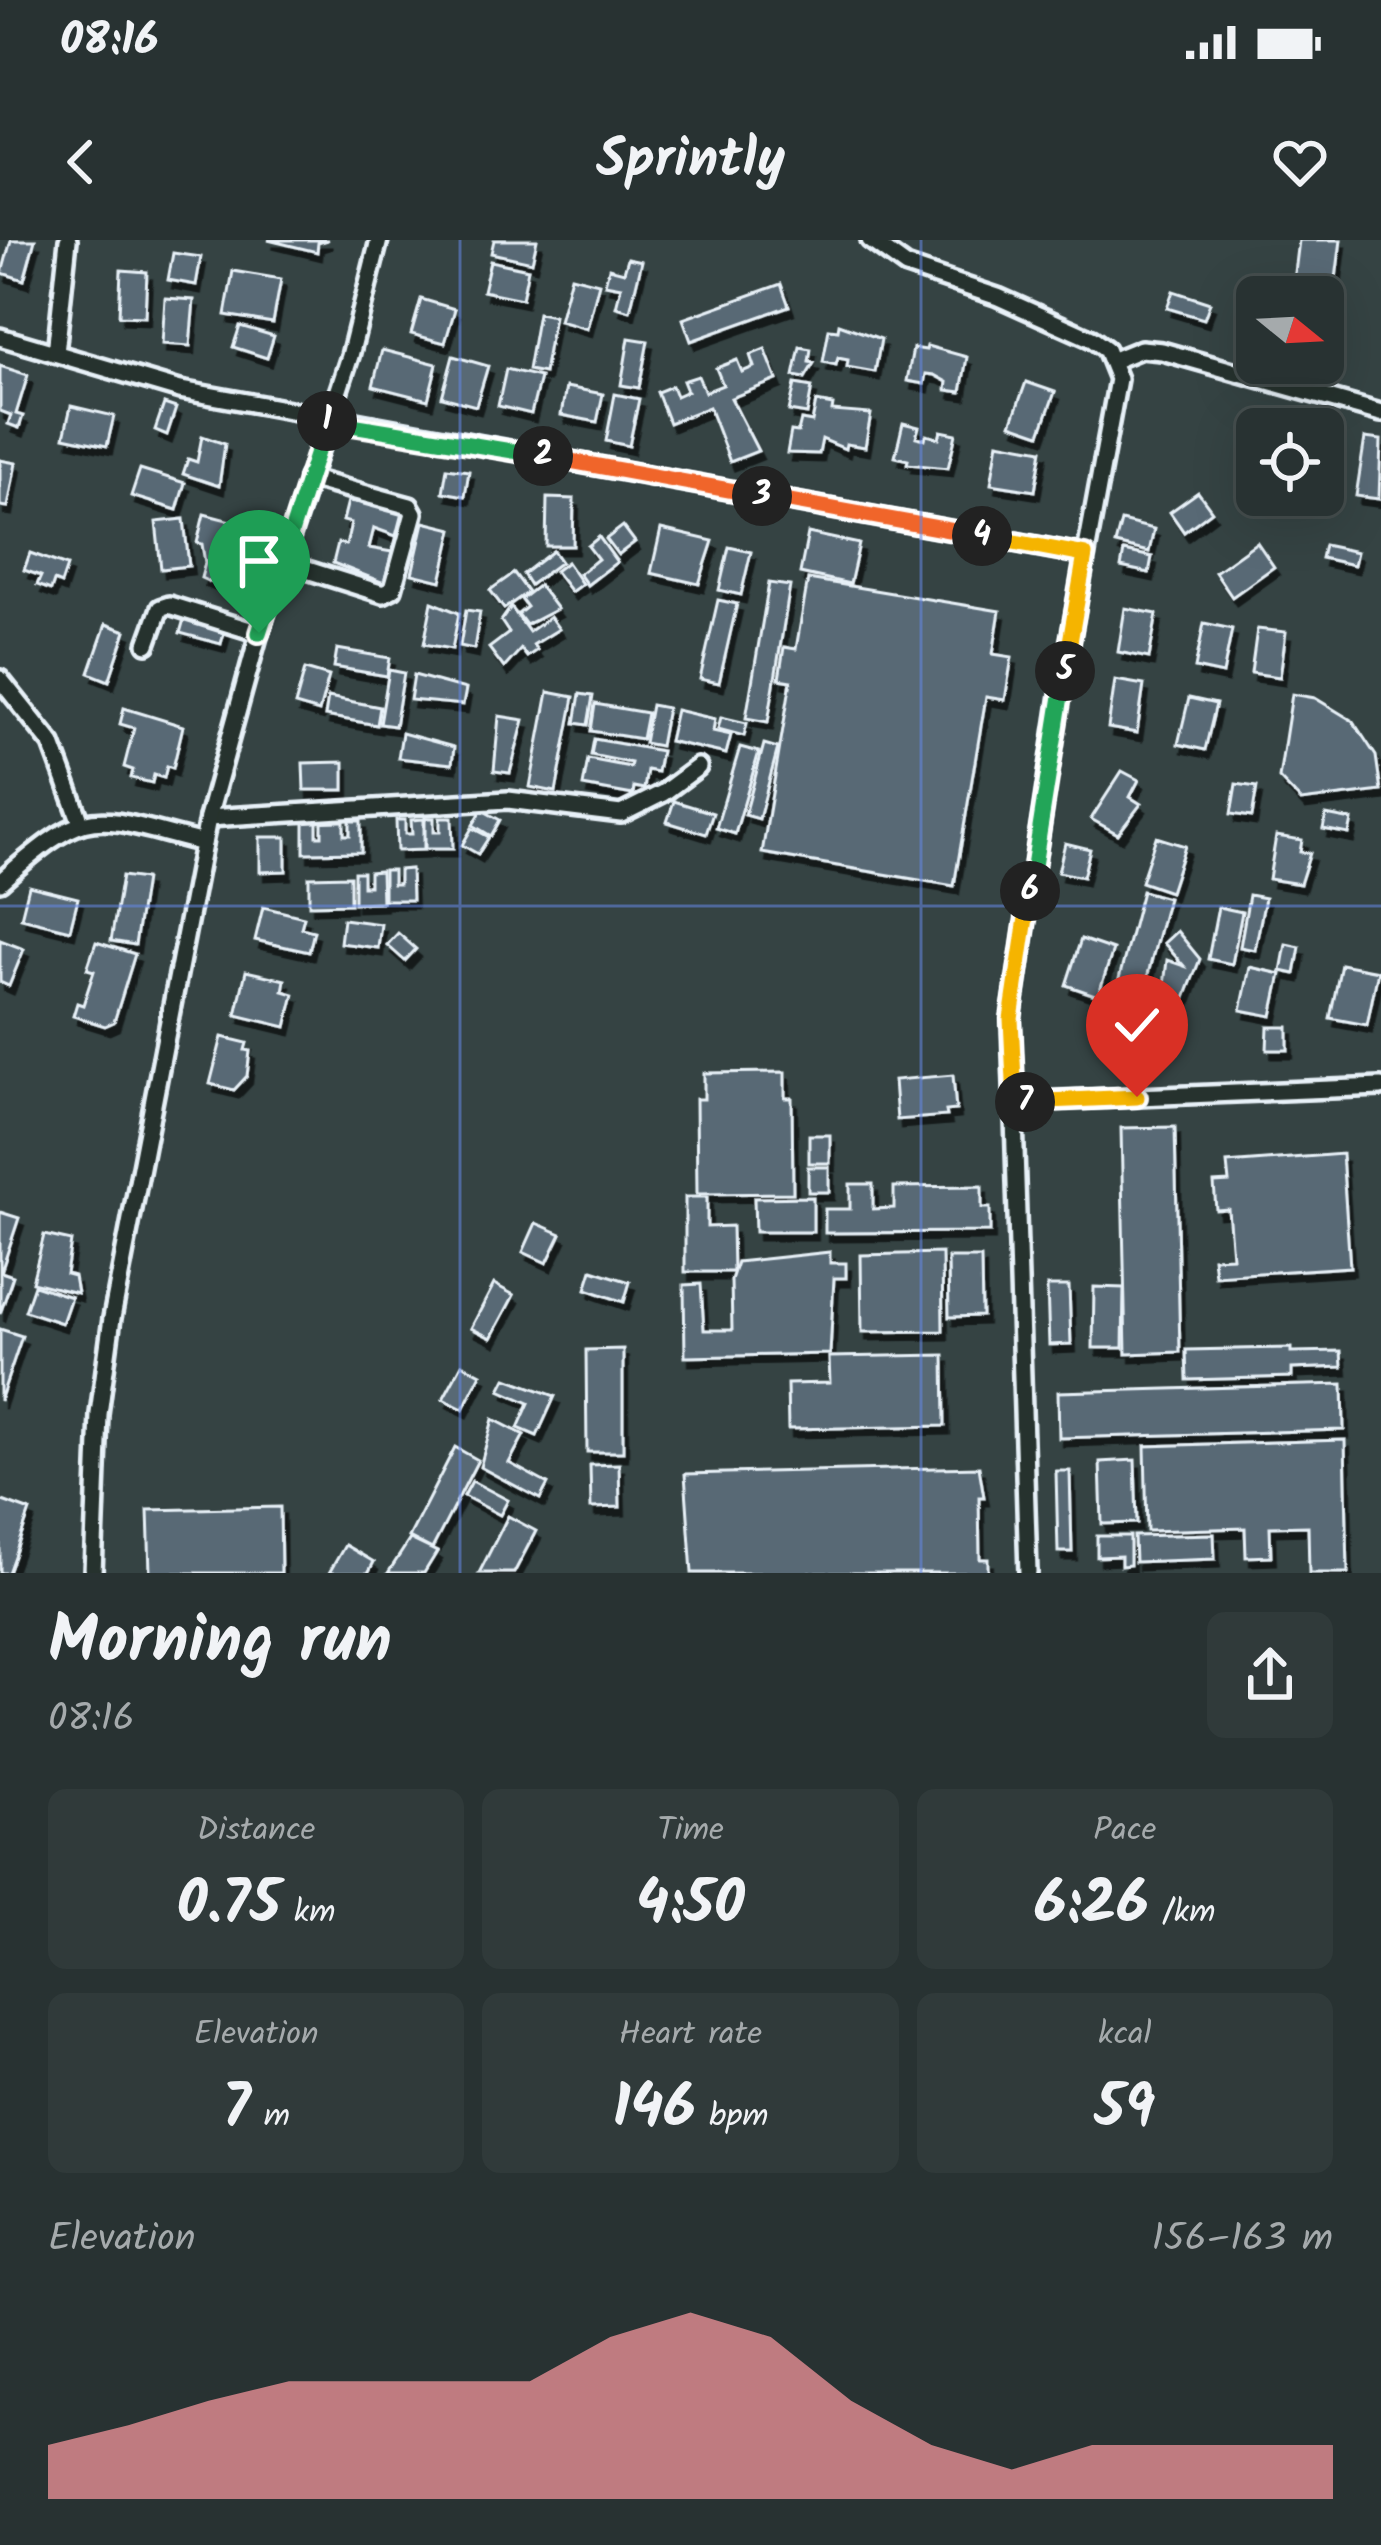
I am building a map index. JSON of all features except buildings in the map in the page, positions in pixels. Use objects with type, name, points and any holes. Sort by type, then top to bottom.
[{"type":"street","points":[[56,353],[68,240]]},
{"type":"street","points":[[93,1573],[99,1414],[112,1318],[208,818],[379,240]]},
{"type":"street","points":[[870,240],[907,266],[998,297],[1092,339],[1114,360],[1118,379],[1011,1019],[1028,1573]]},
{"type":"street","points":[[0,337],[180,390],[1085,555]]},
{"type":"street","points":[[1114,360],[1142,349],[1162,351],[1381,413]]},
{"type":"street","points":[[282,562],[382,594],[393,589],[413,513],[410,506],[308,478]]},
{"type":"street","points":[[147,644],[160,608],[169,605],[259,633]]},
{"type":"street","points":[[0,679],[52,743],[80,820]]},
{"type":"street","points":[[208,818],[508,800],[621,814],[663,794],[698,767]]},
{"type":"street","points":[[0,882],[80,820],[100,818],[203,843]]},
{"type":"street","points":[[1015,1102],[1381,1087]]},
{"type":"route","points":[[259,633],[328,417],[1085,555],[1011,1019],[1015,1102],[1137,1097]]}]
